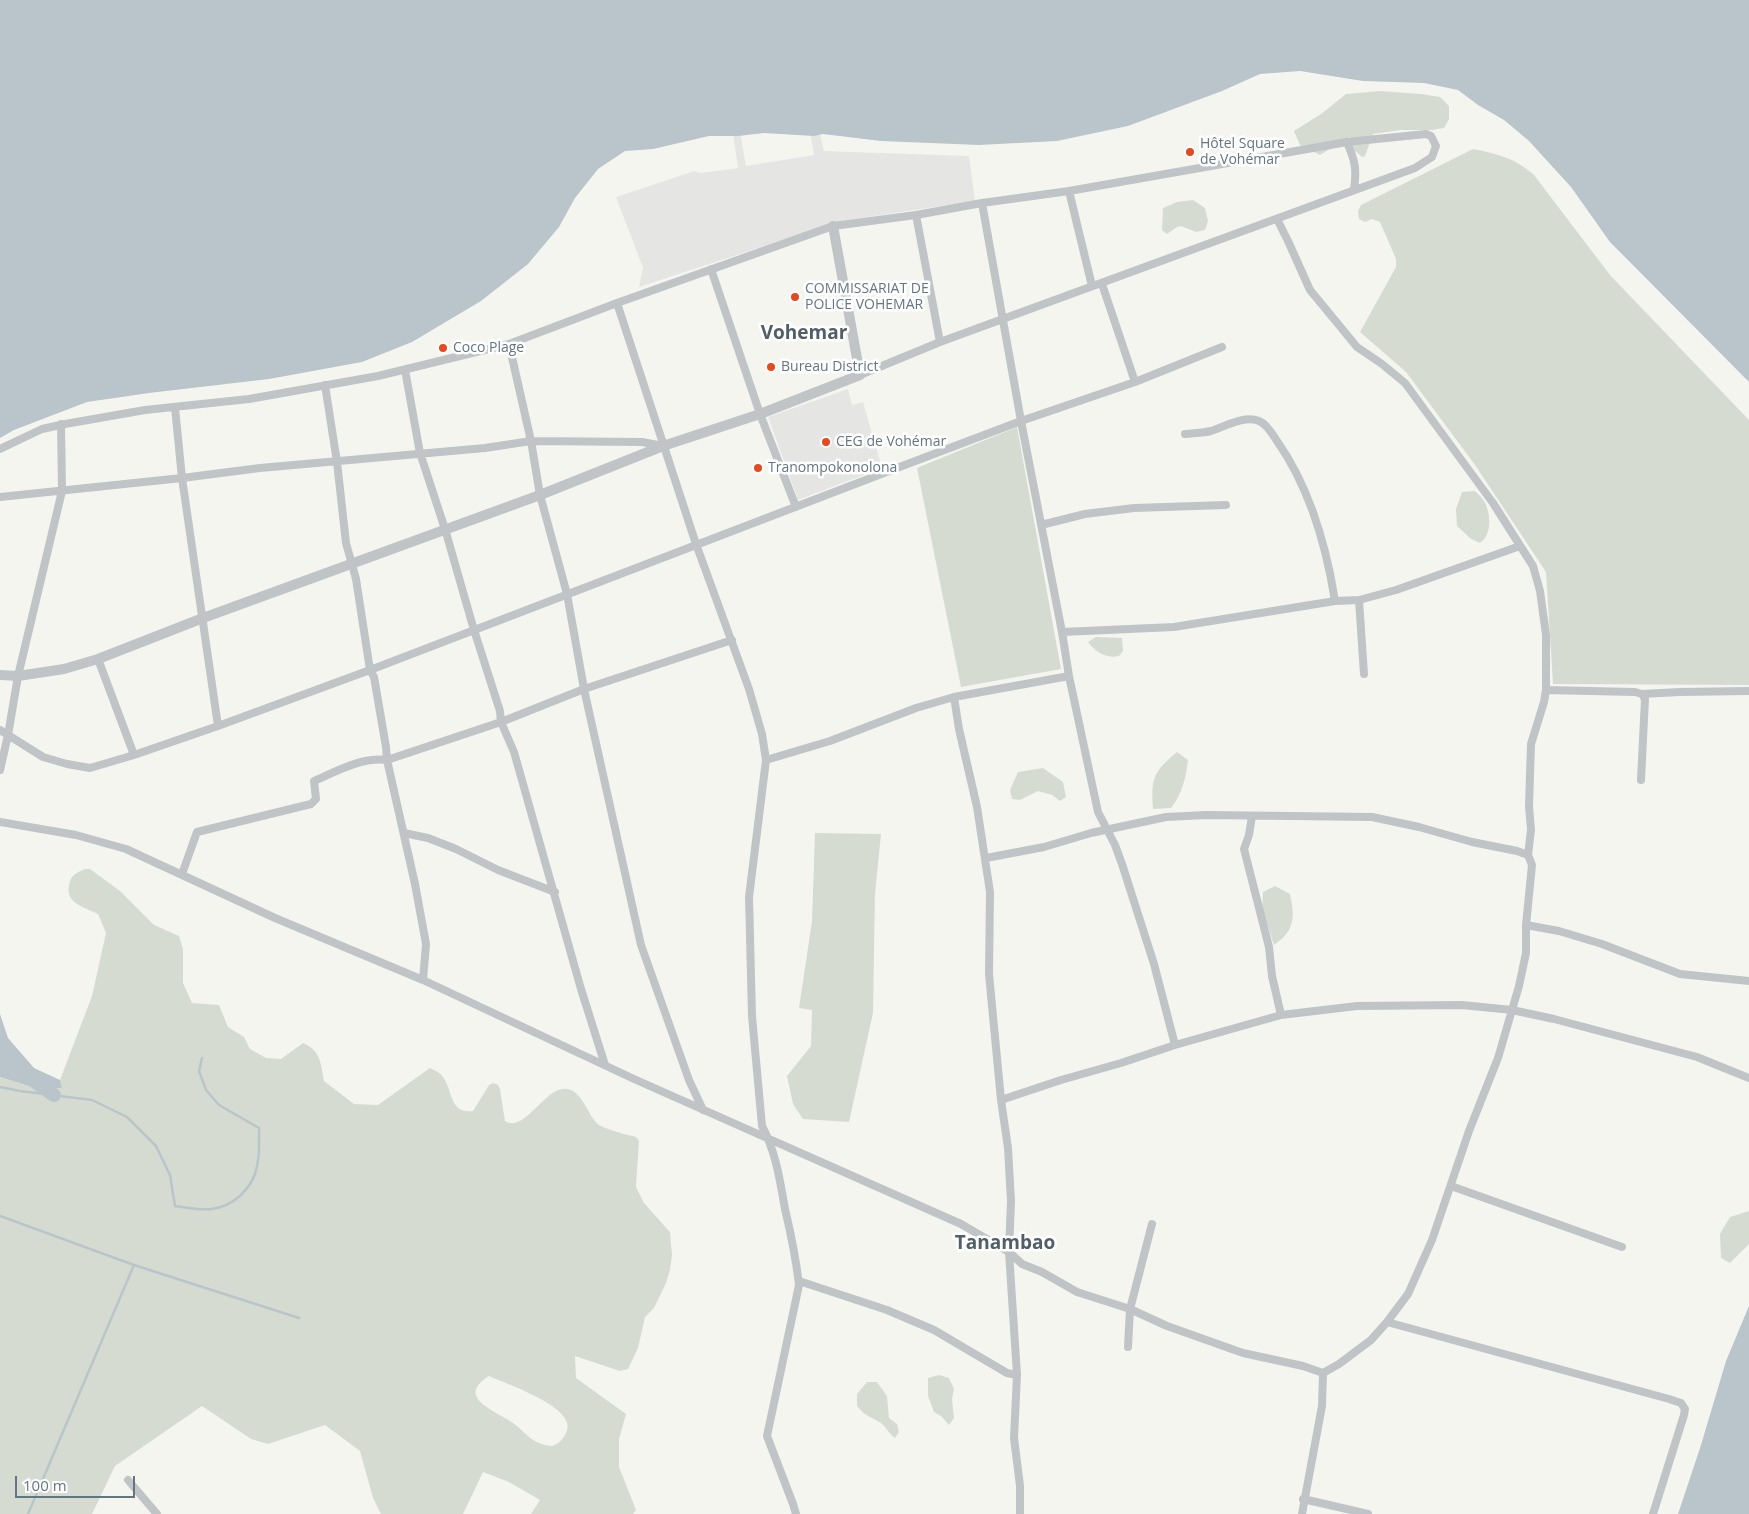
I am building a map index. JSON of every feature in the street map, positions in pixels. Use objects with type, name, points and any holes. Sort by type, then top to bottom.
[{"type":"street","points":[[0,449],[42,429],[61,424],[145,410],[249,399],[325,386],[405,370],[509,344],[617,303],[833,226],[1069,191],[1347,142],[1426,134],[1431,136],[1436,146],[1432,157],[1415,168],[940,342],[860,376],[760,414],[663,446],[540,495],[203,618],[98,659],[64,669],[18,676],[0,675]]},
{"type":"street","points":[[1347,142],[1355,161],[1354,189]]},
{"type":"street","points":[[1069,191],[1092,286]]},
{"type":"street","points":[[982,203],[1020,421],[1069,676],[1098,812],[1122,864],[1152,955],[1175,1045]]},
{"type":"street","points":[[916,215],[940,342]]},
{"type":"street","points":[[0,822],[76,835],[126,849],[275,918],[423,980],[703,1110],[961,1224],[1009,1252],[1022,1264],[1042,1272],[1077,1292],[1130,1309],[1167,1326],[1242,1353],[1303,1366],[1323,1373],[1339,1364],[1371,1340],[1408,1294],[1432,1240],[1469,1131],[1498,1058],[1519,986],[1526,953],[1526,925],[1532,864],[1528,855],[1531,830],[1529,806],[1531,744],[1546,690],[1546,635],[1540,591],[1533,566],[1493,503],[1405,383],[1357,347],[1315,297],[1277,219]]},
{"type":"street","points":[[833,226],[860,376]]},
{"type":"street","points":[[711,269],[760,414],[796,507]]},
{"type":"street","points":[[1102,284],[1135,382]]},
{"type":"street","points":[[617,303],[696,544],[732,640],[762,734],[766,760],[749,897],[752,1016],[762,1126],[770,1140],[779,1175],[799,1281],[767,1436],[796,1514]]},
{"type":"street","points":[[509,344],[531,441],[540,495],[567,594],[584,689],[641,945],[690,1080],[703,1110]]},
{"type":"street","points":[[0,730],[43,757],[67,764],[90,768],[134,755],[370,670],[1020,421],[1135,382],[1222,347]]},
{"type":"street","points":[[405,370],[420,453],[500,711],[501,722],[514,752],[605,1065]]},
{"type":"street","points":[[325,386],[337,462],[346,543],[356,579],[370,670],[374,677],[387,760],[415,884],[426,944],[423,980]]},
{"type":"street","points":[[175,408],[182,478],[218,726]]},
{"type":"street","points":[[1185,434],[1210,431],[1232,422],[1250,420],[1260,422],[1269,430],[1294,467],[1318,525],[1329,562],[1334,601]]},
{"type":"street","points":[[0,770],[18,676],[62,491],[61,424]]},
{"type":"street","points":[[0,497],[260,468],[484,448],[531,441],[642,442],[663,446]]},
{"type":"street","points":[[1041,525],[1085,514],[1134,508],[1226,505]]},
{"type":"street","points":[[1062,632],[1174,627],[1334,601],[1358,600],[1396,590],[1520,546]]},
{"type":"street","points":[[1358,600],[1364,674]]},
{"type":"street","points":[[182,874],[197,832],[311,804],[316,799],[314,781],[361,762],[374,759],[387,760],[501,722],[584,689],[732,640]]},
{"type":"street","points":[[98,659],[134,755]]},
{"type":"street","points":[[766,760],[830,741],[916,708],[954,697],[1069,676]]},
{"type":"street","points":[[1546,690],[1635,692],[1642,694],[1749,691]]},
{"type":"street","points":[[1642,694],[1645,699],[1642,780]]},
{"type":"street","points":[[954,697],[959,729],[977,807],[990,892],[989,974],[1011,1192],[1009,1252],[1017,1375],[1014,1438],[1020,1486],[1020,1514]]},
{"type":"street","points":[[986,858],[1044,847],[1091,833],[1166,817],[1252,816],[1372,817],[1418,826],[1472,842],[1528,855]]},
{"type":"street","points":[[1252,816],[1249,835],[1244,849],[1269,947],[1272,976],[1281,1015]]},
{"type":"street","points":[[404,833],[428,838],[456,849],[498,870],[555,892]]},
{"type":"street","points":[[1526,925],[1560,931],[1602,944],[1680,974],[1749,981]]},
{"type":"street","points":[[1001,1100],[1175,1045],[1281,1015],[1357,1006],[1462,1005],[1512,1010],[1562,1021],[1698,1057],[1749,1078]]},
{"type":"street","points":[[1451,1186],[1622,1247]]},
{"type":"street","points":[[1128,1347],[1130,1309],[1152,1224]]},
{"type":"street","points":[[799,1281],[887,1310],[934,1330],[1007,1373],[1017,1375]]},
{"type":"street","points":[[1387,1322],[1661,1396],[1680,1403],[1685,1409],[1684,1414],[1653,1514]]},
{"type":"street","points":[[1302,1514],[1303,1499],[1322,1406],[1323,1373]]},
{"type":"street","points":[[128,1480],[157,1514]]},
{"type":"street","points":[[1303,1499],[1368,1514]]},
{"type":"shaded area","points":[[0,0],[1749,0],[1749,382],[1610,242],[1571,187],[1529,141],[1504,120],[1478,105],[1458,90],[1424,83],[1363,81],[1300,71],[1260,74],[1222,91],[1128,126],[1057,141],[979,145],[881,141],[823,134],[814,136],[764,133],[738,136],[709,136],[653,149],[625,151],[598,169],[575,198],[559,227],[528,264],[481,301],[412,342],[362,362],[269,379],[87,402],[14,430],[0,438]]},
{"type":"shaded area","points":[[1380,91],[1440,97],[1449,106],[1449,119],[1444,128],[1401,130],[1373,134],[1365,156],[1362,157],[1354,150],[1350,137],[1320,155],[1300,145],[1294,131],[1321,114],[1346,94]]},
{"type":"shaded area","points":[[816,119],[824,151],[969,156],[975,201],[841,221],[639,287],[643,268],[616,197],[694,171],[701,173],[738,168],[732,126]],"holes":[[[808,120],[814,155],[746,166],[739,126]]]},
{"type":"shaded area","points":[[1473,149],[1506,158],[1520,164],[1534,175],[1610,275],[1749,420],[1749,685],[1553,684],[1546,572],[1475,465],[1406,372],[1360,332],[1396,267],[1396,259],[1380,222],[1372,219],[1365,222],[1359,219],[1358,211],[1361,205]]},
{"type":"shaded area","points":[[1193,200],[1205,208],[1208,221],[1205,230],[1196,232],[1181,226],[1167,234],[1162,230],[1163,208],[1177,202]]},
{"type":"shaded area","name":"CEG de Vohémar","points":[[848,389],[852,405],[863,402],[882,468],[798,500],[768,417]]},
{"type":"shaded area","points":[[1017,427],[1061,669],[961,687],[917,468]]},
{"type":"shaded area","points":[[1475,491],[1484,501],[1489,519],[1487,535],[1480,543],[1471,539],[1457,526],[1456,509],[1462,492]]},
{"type":"shaded area","points":[[1096,637],[1122,638],[1123,651],[1119,656],[1115,657],[1102,654],[1088,642]]},
{"type":"shaded area","points":[[1177,752],[1188,760],[1181,791],[1171,808],[1153,809],[1153,783],[1155,776],[1163,765]]},
{"type":"shaded area","points":[[1043,768],[1063,782],[1066,797],[1060,801],[1052,795],[1038,791],[1020,800],[1012,799],[1010,790],[1018,772]]},
{"type":"shaded area","points":[[815,833],[881,834],[875,894],[873,1013],[849,1122],[803,1119],[793,1104],[787,1076],[811,1046],[812,1010],[799,1008],[812,921]]},
{"type":"shaded area","points":[[85,869],[90,869],[120,891],[154,925],[179,936],[183,949],[183,983],[192,1003],[219,1005],[228,1027],[244,1037],[250,1049],[266,1058],[281,1059],[303,1043],[309,1046],[317,1054],[324,1081],[354,1104],[378,1105],[430,1068],[442,1076],[456,1105],[465,1111],[473,1111],[489,1085],[493,1083],[498,1085],[500,1089],[505,1121],[512,1123],[526,1117],[555,1091],[569,1089],[575,1092],[599,1125],[636,1137],[639,1141],[636,1187],[644,1203],[670,1232],[672,1255],[670,1270],[654,1308],[645,1317],[638,1348],[628,1369],[620,1371],[575,1356],[576,1378],[626,1414],[619,1439],[619,1467],[636,1510],[633,1514],[531,1514],[540,1500],[509,1482],[483,1472],[463,1514],[381,1514],[373,1498],[360,1451],[325,1425],[268,1444],[251,1439],[202,1406],[115,1466],[92,1514],[0,1514],[0,1077],[38,1089],[62,1088],[60,1080],[92,996],[106,933],[98,914],[77,904],[70,896],[69,885],[71,879],[74,875]],"holes":[[[489,1376],[525,1391],[552,1406],[562,1415],[567,1424],[564,1437],[552,1446],[539,1443],[530,1438],[513,1423],[489,1409],[477,1397],[476,1391],[479,1384]]]},
{"type":"shaded area","points":[[1275,886],[1290,894],[1293,917],[1290,929],[1274,945],[1262,909],[1263,892]]},
{"type":"shaded area","points":[[0,1014],[8,1038],[34,1068],[60,1080],[62,1088],[38,1089],[0,1077]]},
{"type":"shaded area","points":[[1749,1211],[1749,1244],[1730,1263],[1721,1258],[1720,1234],[1730,1217]]},
{"type":"shaded area","points":[[1749,1306],[1749,1514],[1678,1514],[1726,1361]]},
{"type":"shaded area","points":[[939,1375],[949,1378],[954,1389],[952,1399],[954,1418],[949,1425],[941,1416],[934,1412],[928,1396],[928,1378]]},
{"type":"shaded area","points":[[867,1382],[877,1382],[887,1396],[889,1418],[897,1424],[899,1432],[895,1438],[881,1423],[860,1410],[857,1406],[857,1394]]},
{"type":"waterway","points":[[0,1087],[92,1100],[127,1117],[156,1146],[170,1175],[175,1206],[193,1209],[217,1208],[232,1202],[251,1183],[258,1163],[259,1128],[219,1105],[206,1090],[199,1071],[202,1058]]},
{"type":"waterway","points":[[30,1078],[54,1095]]},
{"type":"waterway","points":[[0,1216],[134,1265],[299,1318]]},
{"type":"waterway","points":[[28,1514],[134,1265]]},
{"type":"place","name":"Hôtel Square de Vohémar","points":[[1190,152]]},
{"type":"place","name":"COMMISSARIAT DE POLICE VOHEMAR","points":[[795,297]]},
{"type":"place","name":"Coco Plage","points":[[443,348]]},
{"type":"place","name":"Bureau District","points":[[771,367]]},
{"type":"place","name":"CEG de Vohémar","points":[[826,442]]},
{"type":"place","name":"Tranompokonolona","points":[[758,468]]},
{"type":"district","name":"Vohemar","points":[[804,334]]},
{"type":"district","name":"Tanambao","points":[[1005,1244]]}]
